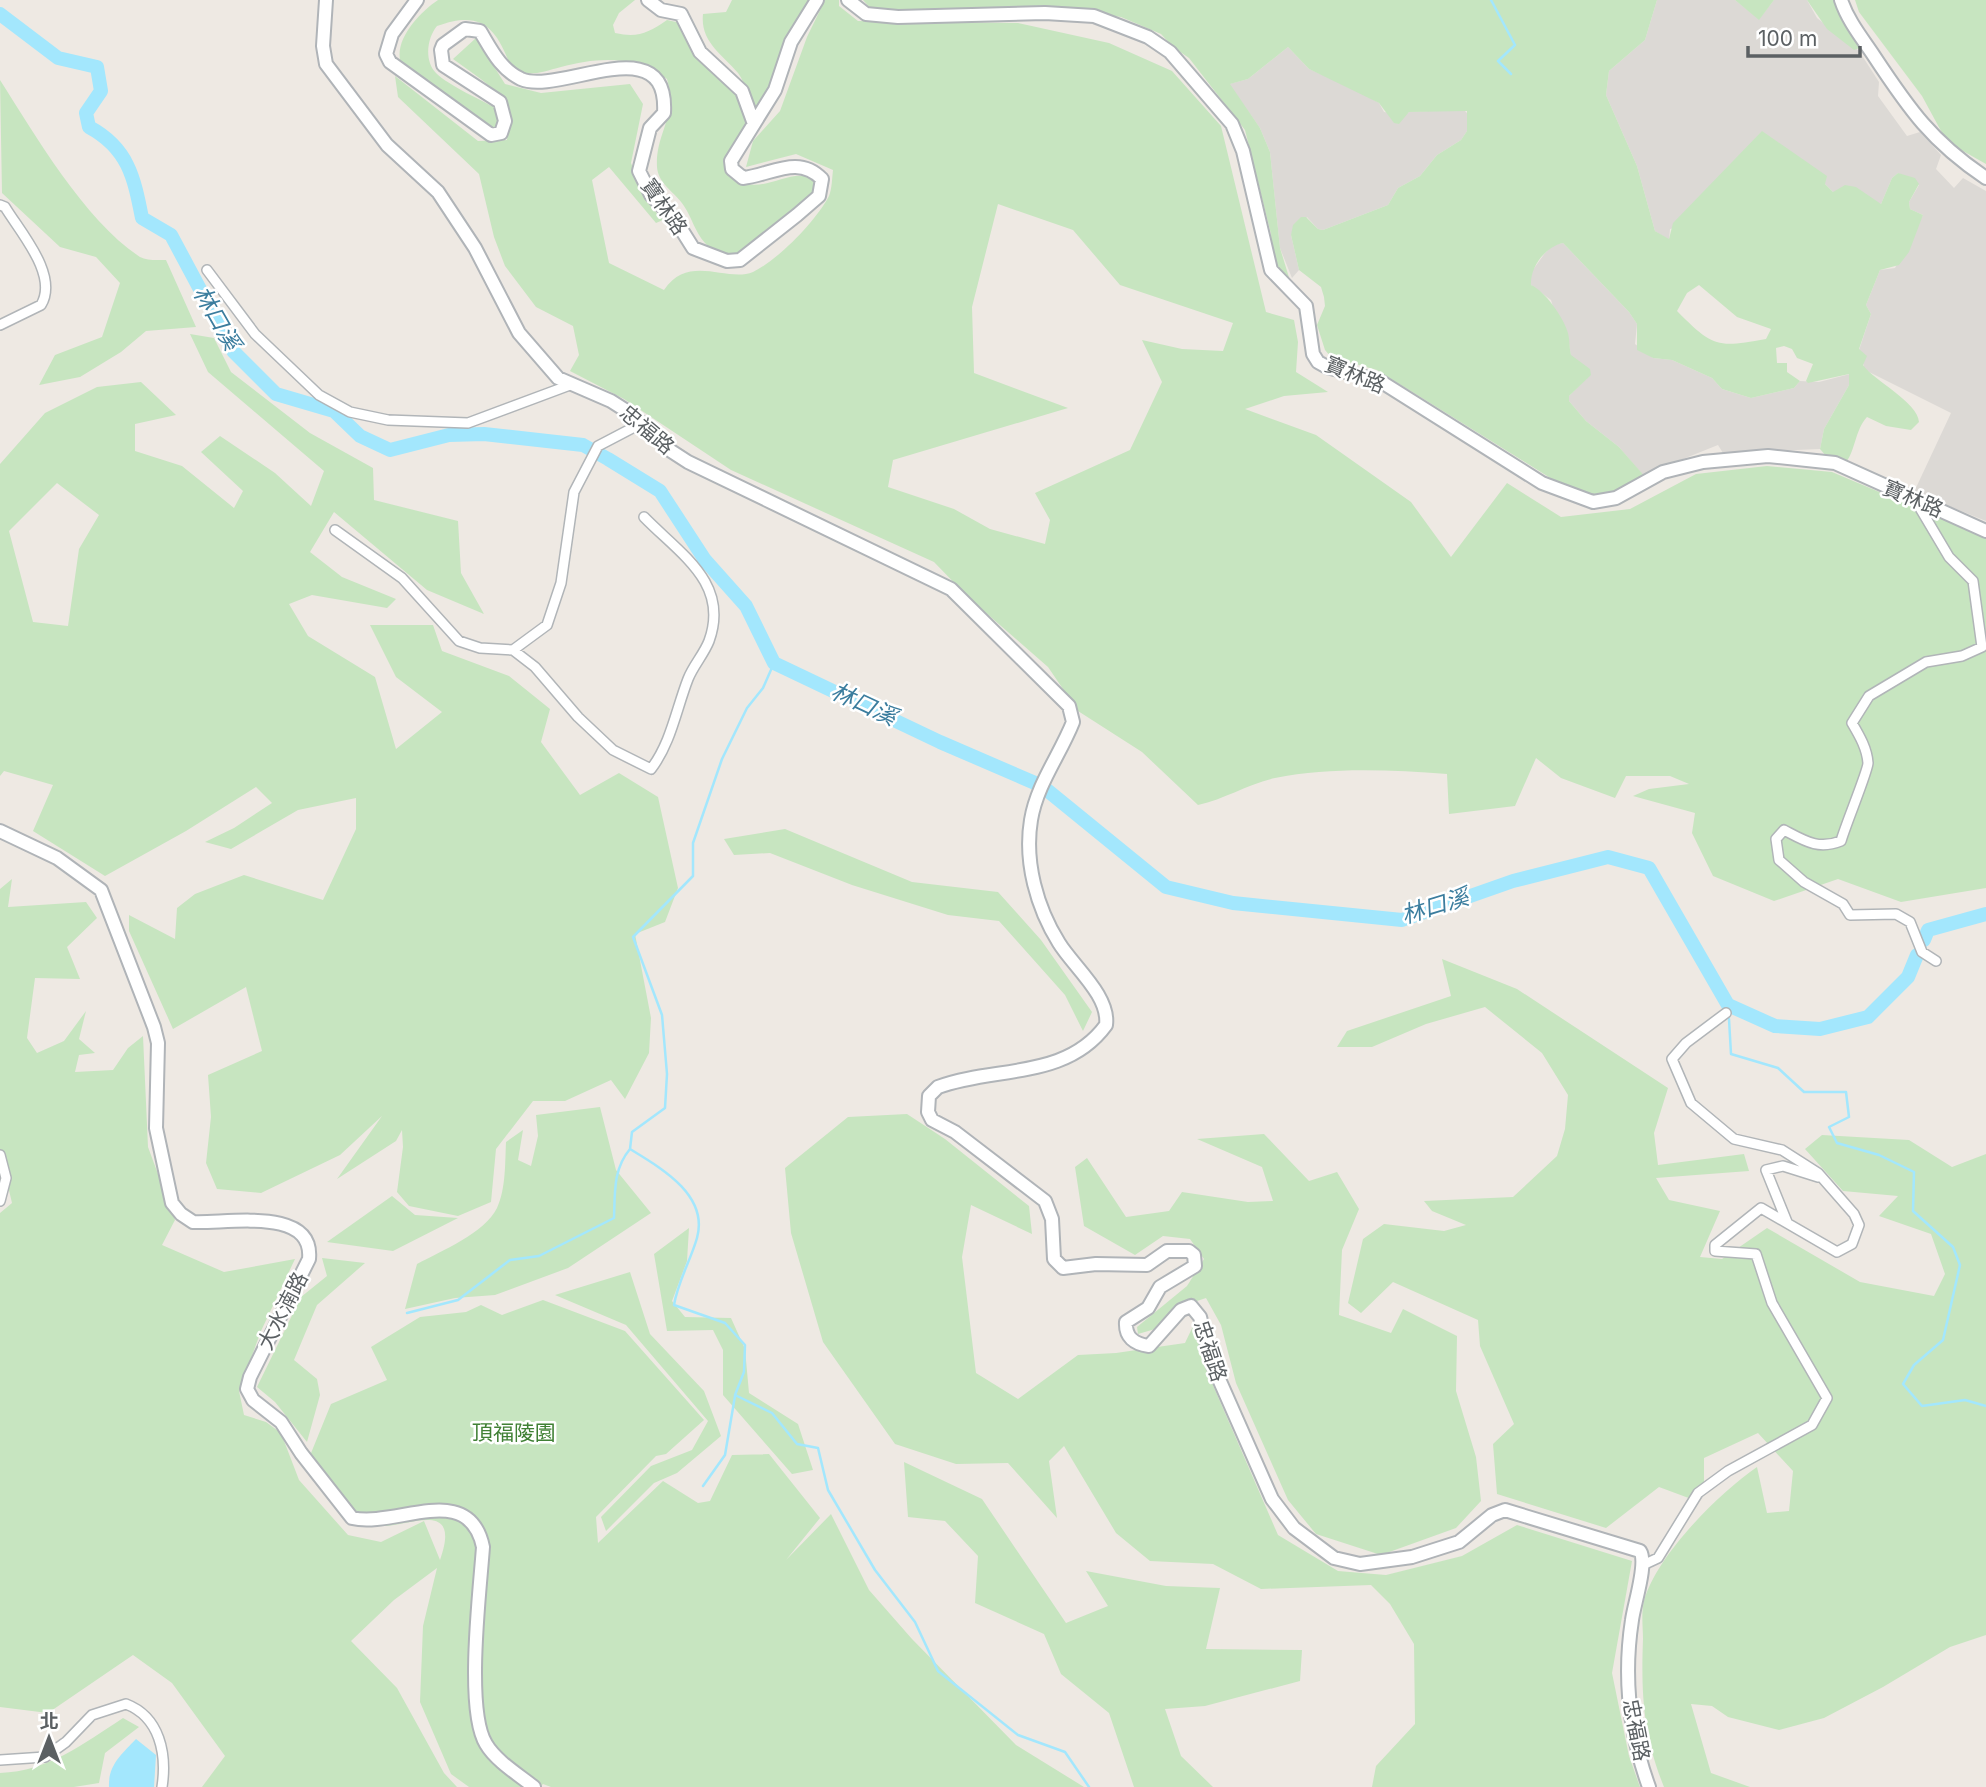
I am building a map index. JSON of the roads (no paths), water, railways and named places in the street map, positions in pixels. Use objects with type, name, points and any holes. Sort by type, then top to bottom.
[{"type":"street","name":"忠福路","points":[[326,0],[323,46],[326,64],[387,145],[438,192],[475,248],[519,333],[548,370],[570,386],[611,401],[688,462],[951,589],[1069,706],[1073,722],[1035,801],[1030,822],[1032,871],[1040,902],[1060,945],[1104,1006],[1106,1025],[1091,1040],[1057,1063],[938,1087],[929,1096],[928,1112],[932,1120],[955,1132],[1045,1201],[1052,1219],[1054,1259],[1063,1268],[1096,1264],[1147,1265],[1167,1251],[1189,1251],[1194,1255],[1195,1266],[1160,1287],[1148,1308],[1126,1322],[1128,1335],[1132,1341],[1149,1346],[1181,1310],[1191,1306],[1195,1308],[1200,1317],[1211,1362],[1272,1499],[1294,1528],[1334,1558],[1360,1564],[1412,1557],[1459,1542],[1492,1515],[1504,1510],[1630,1546],[1643,1556],[1628,1647],[1627,1682],[1631,1726],[1649,1787]]},
{"type":"street","name":"寶林路","points":[[417,0],[392,34],[386,54],[390,62],[491,135],[501,133],[505,125],[500,102],[443,65],[441,57],[443,45],[465,29],[480,31],[503,67],[524,80],[552,81],[611,67],[634,69],[653,78],[665,96],[664,113],[650,128],[639,171],[651,195],[676,221],[693,248],[727,261],[740,260],[819,196],[822,189],[822,179],[816,173],[800,166],[786,166],[755,177],[743,178],[736,174],[731,161],[775,90],[791,42],[817,0]]},
{"type":"street","points":[[648,0],[661,10],[681,14],[700,52],[742,91],[754,124]]},
{"type":"street","name":"寶林路","points":[[848,0],[866,14],[898,17],[1045,13],[1094,16],[1148,37],[1170,52],[1232,124],[1243,151],[1271,270],[1306,306],[1313,354],[1318,362],[1380,381],[1542,483],[1580,499],[1607,500],[1681,465],[1768,456],[1835,463],[1986,531]]},
{"type":"street","points":[[1841,0],[1855,28],[1924,128],[1959,160],[1986,178]]},
{"type":"street","points":[[0,205],[5,207],[42,268],[47,288],[41,305],[0,325]]},
{"type":"street","points":[[207,270],[255,334],[319,394],[350,412],[388,419],[468,423],[570,386]]},
{"type":"street","points":[[513,650],[547,625],[561,583],[574,492],[598,446],[642,424]]},
{"type":"street","points":[[1914,498],[1949,557],[1973,581],[1982,647],[1962,656],[1926,662],[1869,696],[1852,723],[1862,739],[1868,765],[1841,841],[1827,846],[1814,846],[1784,830],[1776,839],[1779,860],[1804,882],[1843,904],[1850,915],[1896,914],[1910,922],[1922,952],[1936,961]]},
{"type":"street","points":[[335,530],[402,578],[459,641],[480,648],[513,650],[536,667],[578,717],[613,750],[651,769],[664,753],[689,677],[709,641],[716,606],[708,583],[644,517]]},
{"type":"street","name":"大水湳路","points":[[0,831],[57,858],[101,890],[154,1027],[158,1044],[156,1128],[172,1203],[181,1214],[193,1222],[279,1222],[296,1227],[308,1242],[309,1259],[250,1377],[247,1389],[253,1400],[281,1422],[301,1453],[352,1518],[378,1521],[426,1511],[451,1510],[464,1514],[480,1533],[483,1547],[477,1658],[480,1729],[486,1745],[534,1787]]},
{"type":"street","points":[[1643,1565],[1658,1558],[1698,1493],[1728,1471],[1812,1425],[1827,1398],[1815,1382],[1772,1303],[1756,1254],[1715,1251],[1715,1245],[1761,1208],[1837,1252],[1852,1244],[1859,1225],[1854,1214],[1824,1180],[1782,1150],[1734,1139],[1692,1103],[1672,1059],[1686,1043],[1726,1013]]},
{"type":"street","points":[[0,1155],[6,1178],[0,1200]]},
{"type":"street","points":[[1787,1222],[1766,1170],[1783,1166],[1824,1180]]},
{"type":"street","points":[[0,1760],[45,1757],[66,1742],[92,1715],[126,1704],[146,1715],[155,1728],[164,1764],[162,1787]]},
{"type":"water","points":[[136,1739],[156,1755],[154,1787],[109,1787],[113,1766]]},
{"type":"waterway","points":[[1491,0],[1515,45],[1498,61],[1511,74]]},
{"type":"waterway","name":"林口溪","points":[[0,14],[58,58],[97,67],[101,91],[86,113],[89,127],[113,144],[121,154],[136,189],[142,218],[171,235],[233,351],[276,394],[334,411],[360,436],[390,450],[449,435],[484,434],[583,445],[660,491],[705,560],[746,606],[774,663],[940,742],[1042,786],[1166,887],[1233,903],[1402,920],[1513,881],[1608,857],[1649,868],[1728,1005],[1775,1026],[1820,1029],[1868,1017],[1908,977],[1917,955]]},
{"type":"waterway","points":[[774,663],[763,688],[747,708],[722,759],[693,843],[693,876],[633,937],[662,1015],[667,1074],[665,1108],[632,1132],[630,1149],[680,1184],[696,1209],[699,1223],[697,1238],[674,1305],[725,1323],[745,1345],[744,1372],[735,1395],[772,1413],[797,1444],[818,1448],[828,1490],[875,1570],[915,1622],[938,1671],[1018,1735],[1065,1752],[1089,1787]]},
{"type":"waterway","name":"林口溪","points":[[1924,940],[1928,930],[1986,914]]},
{"type":"waterway","points":[[1729,1019],[1731,1054],[1778,1068],[1804,1092],[1846,1092],[1849,1117],[1829,1127],[1837,1143],[1879,1155],[1914,1172],[1913,1211],[1953,1247],[1960,1265],[1943,1340],[1914,1365],[1903,1384],[1922,1406],[1965,1400],[1986,1406]]},
{"type":"waterway","points":[[407,1313],[458,1300],[510,1260],[539,1256],[614,1218],[618,1173],[630,1149]]},
{"type":"waterway","points":[[703,1486],[725,1455],[735,1396]]},
{"type":"park label","name":"頂福陵園","points":[[514,1433]]}]
